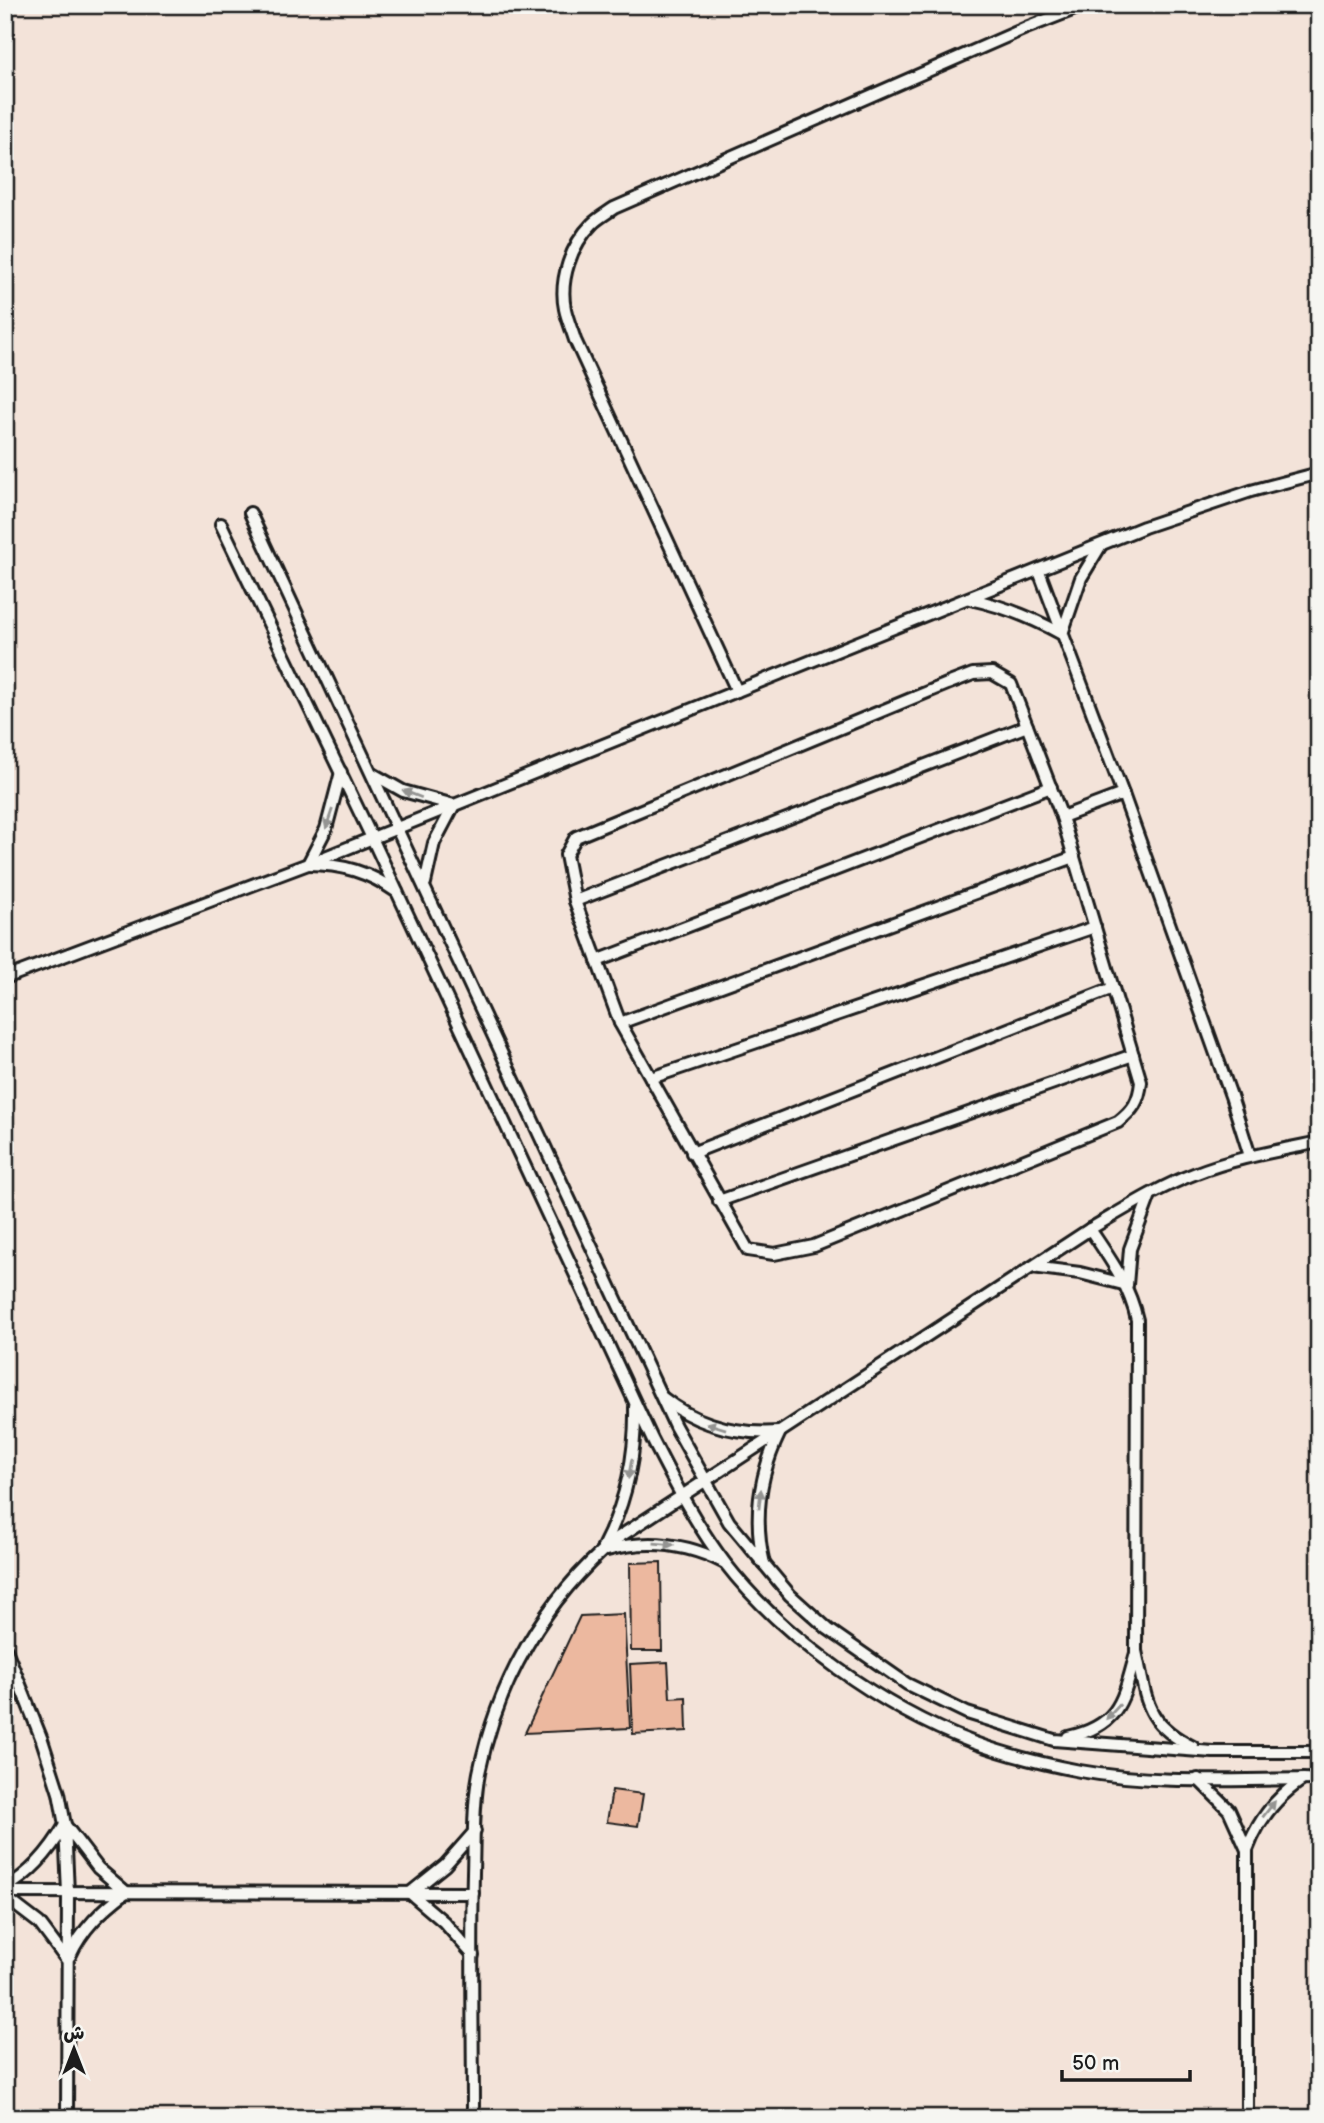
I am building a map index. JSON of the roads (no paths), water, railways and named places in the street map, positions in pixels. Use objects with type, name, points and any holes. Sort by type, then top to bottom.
[{"type":"lane","points":[[737,691],[575,340],[565,308],[565,281],[569,260],[579,239],[593,222],[614,208],[1084,5]]},
{"type":"lane","points":[[5,978],[308,864],[1101,544],[1197,508],[1319,473]]},
{"type":"lane","points":[[250,513],[661,1396],[705,1482],[729,1522],[764,1566],[790,1595],[828,1629],[907,1684],[967,1713],[1054,1740],[1202,1751],[1319,1752]]},
{"type":"lane","points":[[222,524],[635,1401],[681,1496],[725,1563],[763,1606],[818,1654],[873,1692],[937,1727],[1009,1754],[1081,1771],[1132,1777],[1319,1779]]},
{"type":"lane","points":[[1062,634],[1081,578],[1101,544]]},
{"type":"lane","points":[[1039,571],[1123,794],[1250,1156]]},
{"type":"lane","points":[[970,599],[1024,615],[1062,634]]},
{"type":"lane","points":[[992,673],[1011,684],[1027,726],[1062,817],[1141,1082],[1139,1099],[1132,1110],[1118,1122],[814,1246],[774,1254],[748,1250],[620,1023],[575,901],[566,855],[576,837],[973,674],[992,673]]},
{"type":"lane","points":[[575,901],[1027,726]]},
{"type":"lane","points":[[308,864],[326,829],[341,772]]},
{"type":"lane","points":[[373,774],[403,791],[454,805]]},
{"type":"lane","points":[[597,961],[1051,788]]},
{"type":"lane","points":[[1062,817],[1123,794]]},
{"type":"lane","points":[[425,886],[434,843],[454,805]]},
{"type":"lane","points":[[620,1023],[1074,857]]},
{"type":"lane","points":[[308,864],[342,866],[358,871],[398,893]]},
{"type":"lane","points":[[651,1078],[1095,927]]},
{"type":"lane","points":[[692,1153],[1113,988]]},
{"type":"lane","points":[[719,1201],[1133,1055]]},
{"type":"lane","points":[[473,2118],[473,1893],[479,1775],[488,1734],[506,1684],[557,1600],[600,1552],[681,1496],[1090,1229],[1194,1174],[1250,1156],[1319,1142]]},
{"type":"lane","points":[[1126,1285],[1130,1249],[1150,1195]]},
{"type":"lane","points":[[1090,1229],[1126,1285],[1137,1320],[1136,1651],[1144,1689],[1158,1724],[1171,1736],[1202,1751]]},
{"type":"lane","points":[[1032,1267],[1080,1273],[1126,1285]]},
{"type":"lane","points":[[661,1396],[688,1415],[719,1427],[749,1433],[779,1432]]},
{"type":"lane","points":[[600,1552],[619,1511],[628,1479],[634,1446],[635,1401]]},
{"type":"lane","points":[[764,1566],[758,1507],[765,1469],[779,1432]]},
{"type":"lane","points":[[600,1552],[636,1544],[673,1545],[708,1554],[725,1563]]},
{"type":"lane","points":[[5,1647],[54,1774],[65,1825],[68,1893],[67,2118]]},
{"type":"lane","points":[[1054,1740],[1088,1731],[1110,1716],[1123,1701],[1136,1651]]},
{"type":"lane","points":[[1198,1779],[1229,1810],[1247,1850]]},
{"type":"lane","points":[[1247,2118],[1247,1850],[1269,1809],[1279,1797],[1304,1779]]},
{"type":"lane","points":[[65,1825],[92,1862],[126,1892]]},
{"type":"lane","points":[[5,1893],[43,1858],[65,1825]]},
{"type":"lane","points":[[410,1893],[445,1865],[475,1831]]},
{"type":"lane","points":[[67,1961],[81,1934],[91,1922],[126,1892]]},
{"type":"lane","points":[[5,1893],[473,1893]]},
{"type":"lane","points":[[5,1893],[39,1923],[67,1961]]},
{"type":"lane","points":[[410,1893],[444,1922],[473,1955]]}]
